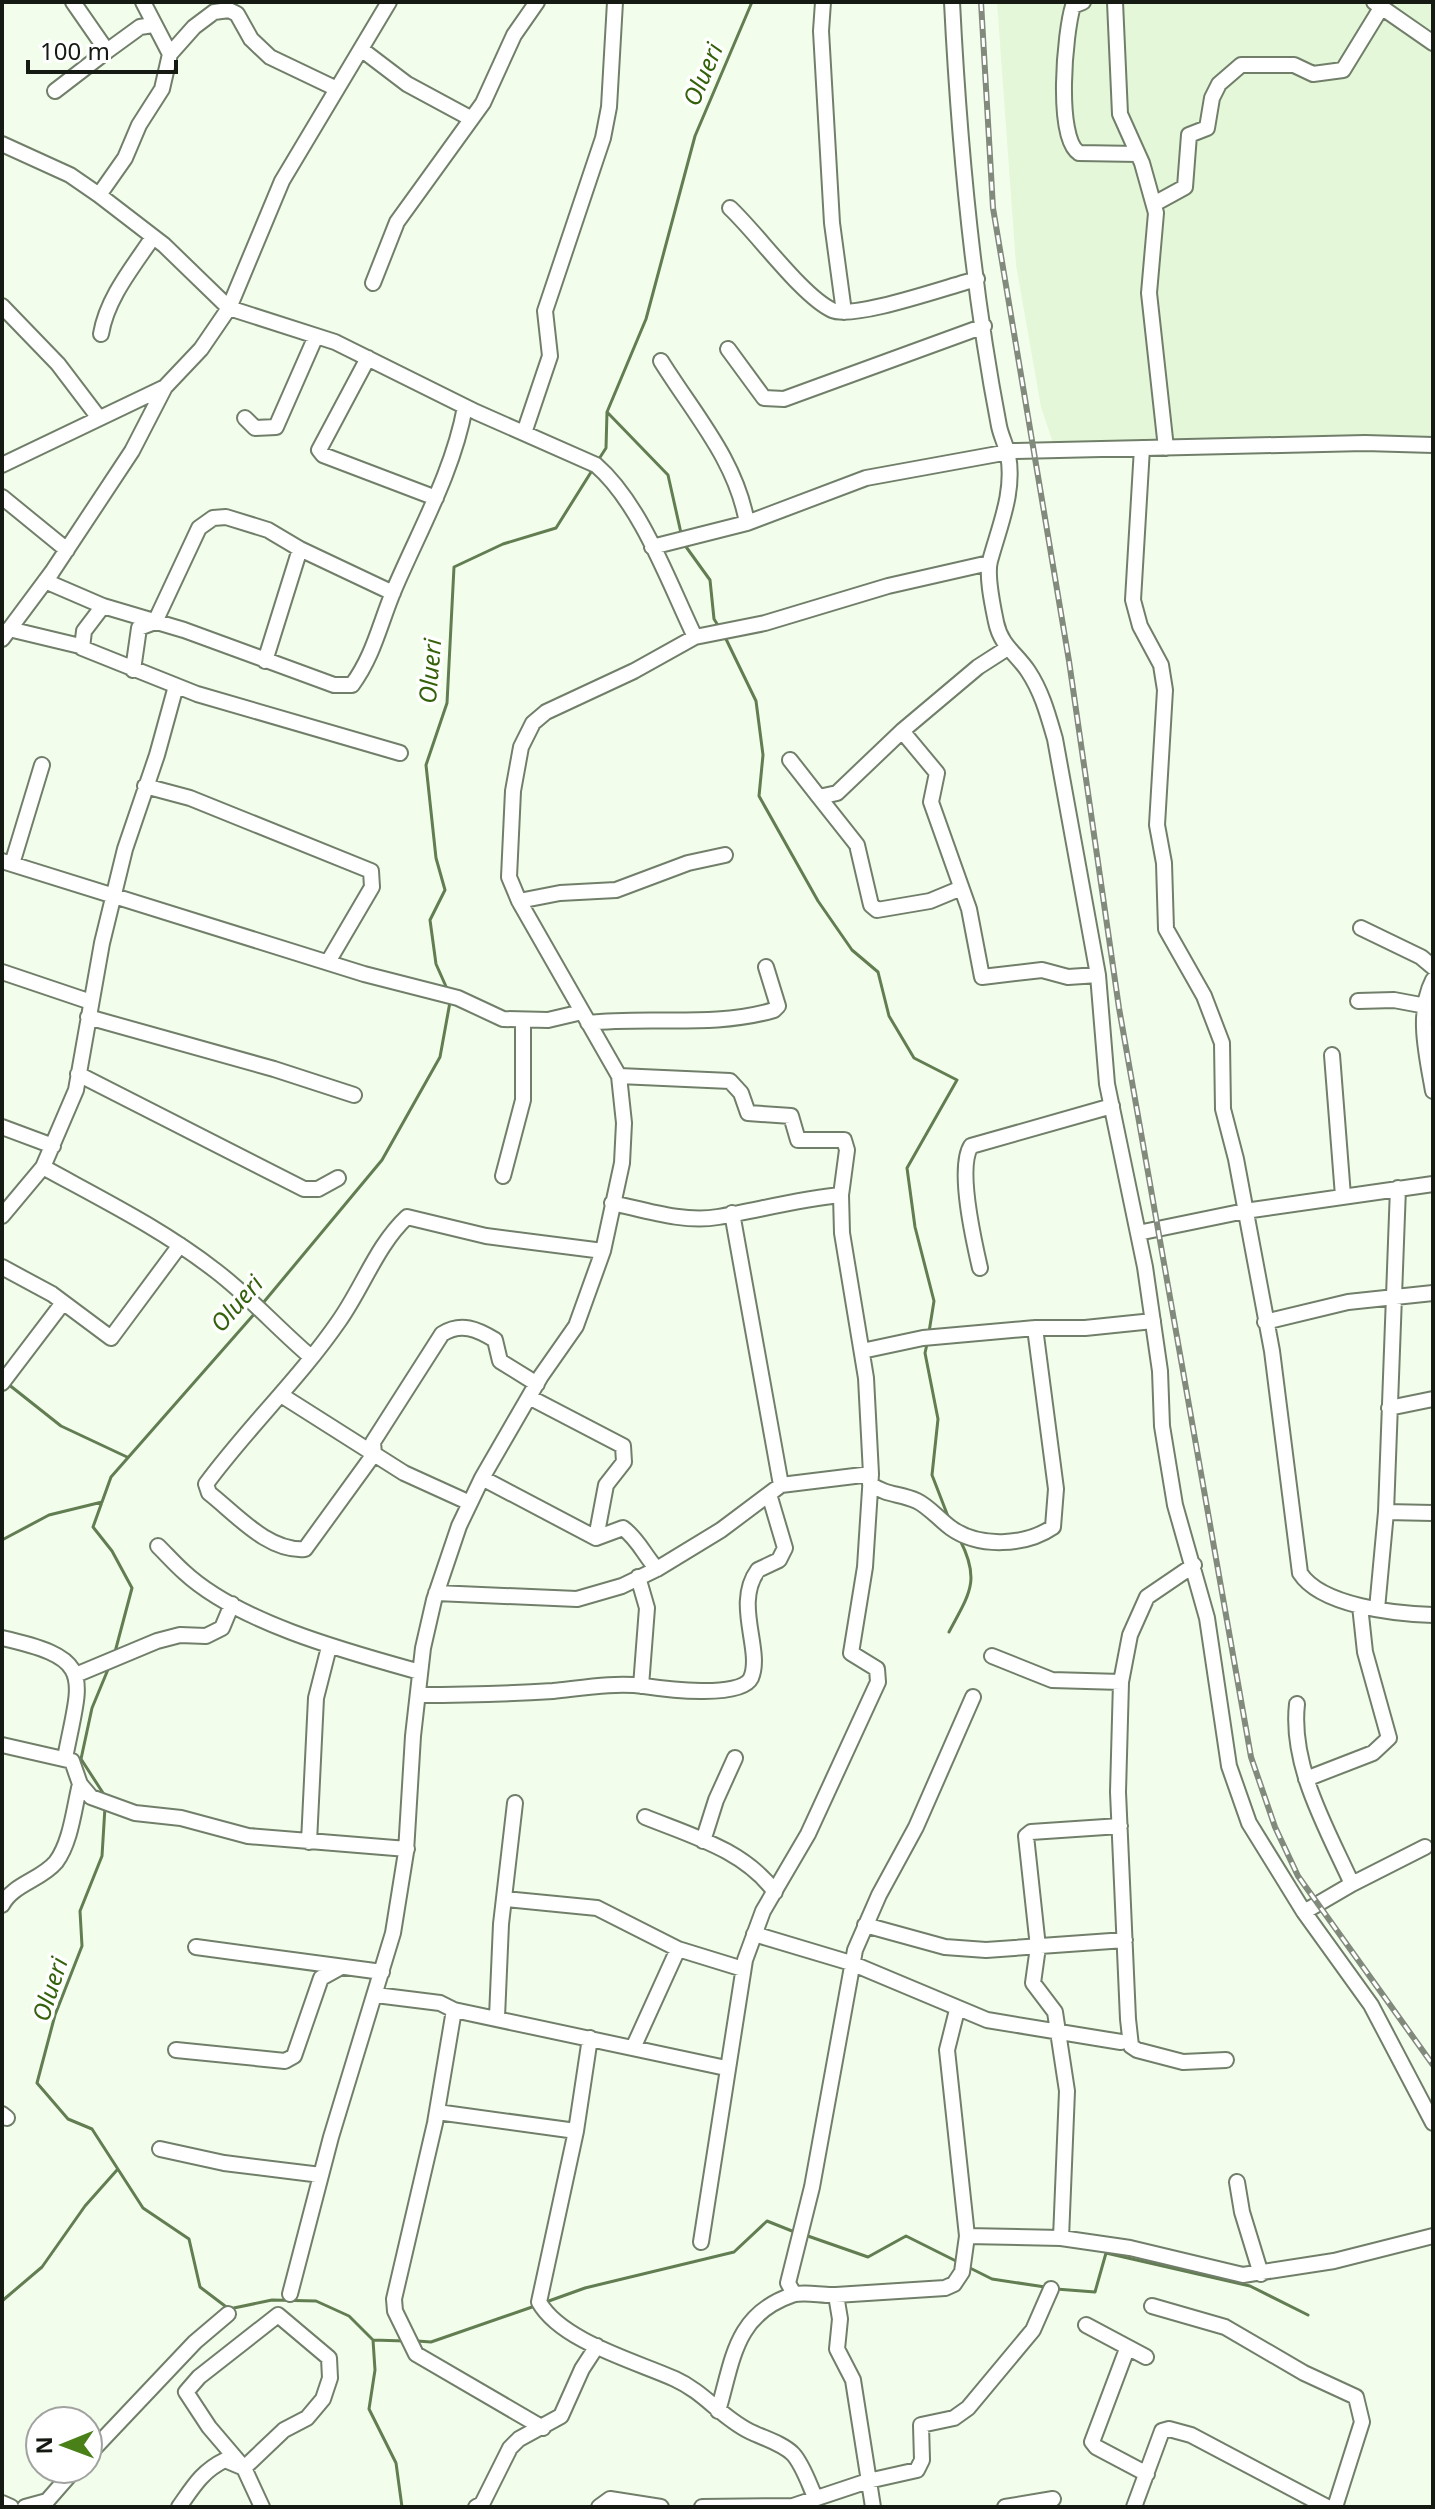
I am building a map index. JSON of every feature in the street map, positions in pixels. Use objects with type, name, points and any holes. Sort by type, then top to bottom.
[{"type":"street","points":[[73,2],[107,51]]},
{"type":"street","points":[[143,2],[170,54]]},
{"type":"street","points":[[389,2],[282,181],[229,308],[201,349],[165,387],[132,451],[67,550],[5,634],[80,646],[176,686],[295,725],[400,753]]},
{"type":"street","points":[[373,283],[397,222],[483,103],[514,35],[537,2]]},
{"type":"street","points":[[524,433],[550,356],[545,311],[603,138],[610,95],[615,2]]},
{"type":"street","points":[[823,2],[822,47],[832,223],[844,312]]},
{"type":"street","points":[[952,2],[955,74],[977,279],[999,427],[1008,452],[1010,478],[1004,518],[989,563],[995,620],[1006,649],[1027,669],[1044,701],[1055,739],[1098,975],[1107,1084],[1153,1321],[1162,1426],[1175,1505],[1194,1565],[1217,1672],[1229,1766],[1249,1823],[1304,1912],[1371,2005],[1433,2123]]},
{"type":"street","points":[[1083,2],[1073,6],[1065,38],[1066,128],[1070,143],[1079,153],[1138,154]]},
{"type":"street","points":[[1115,2],[1120,114],[1138,154],[1154,204],[1156,231],[1149,293],[1166,448]]},
{"type":"street","points":[[1154,204],[1185,187],[1189,135],[1207,128],[1212,98],[1232,71],[1241,65],[1294,65],[1313,74],[1343,70],[1377,5],[1433,43]]},
{"type":"street","points":[[99,195],[125,158],[139,125],[162,89],[170,54],[194,27],[214,12],[234,7],[251,39],[270,57],[337,89]]},
{"type":"street","points":[[55,91],[140,27],[153,25]]},
{"type":"street","points":[[361,49],[407,84],[470,118]]},
{"type":"street","points":[[2,144],[70,175],[99,195],[153,237],[229,308],[316,336],[368,358],[465,407],[580,457],[610,477],[652,547],[695,637]]},
{"type":"street","points":[[730,208],[813,296],[832,310],[844,312],[977,279]]},
{"type":"street","points":[[101,334],[102,322],[117,291],[153,237]]},
{"type":"street","points":[[2,306],[58,364],[99,418]]},
{"type":"street","points":[[2,327],[16,320]]},
{"type":"street","points":[[728,349],[764,398],[784,399],[984,326]]},
{"type":"street","points":[[245,418],[255,428],[276,427],[316,336]]},
{"type":"street","points":[[368,358],[319,450],[323,455],[436,498]]},
{"type":"street","points":[[661,361],[727,460],[742,496],[747,523]]},
{"type":"street","points":[[2,465],[165,387]]},
{"type":"street","points":[[45,581],[103,606],[334,685],[352,685],[374,650],[393,593],[454,455],[465,407]]},
{"type":"street","points":[[652,547],[747,523],[866,478],[1008,452],[1433,445]]},
{"type":"street","points":[[1142,448],[1133,600],[1140,626],[1161,665],[1165,690],[1157,825],[1164,863],[1166,929],[1204,996],[1222,1043],[1220,1094],[1265,1322],[1294,1509],[1300,1573],[1307,1583],[1318,1590],[1360,1606],[1433,1615]]},
{"type":"street","points":[[2,497],[67,550]]},
{"type":"street","points":[[133,670],[139,628],[155,622],[199,528],[213,518],[226,517],[268,530],[300,549],[393,593]]},
{"type":"street","points":[[265,661],[300,549]]},
{"type":"street","points":[[290,2294],[321,2175],[393,1933],[407,1849],[420,1672],[436,1593],[482,1478],[537,1384],[576,1326],[603,1251],[623,1150],[619,1076],[519,901],[509,877],[513,791],[521,747],[533,723],[570,699],[634,671],[695,637],[765,623],[888,586],[989,563]]},
{"type":"street","points":[[80,646],[84,631],[103,606]]},
{"type":"street","points":[[819,797],[837,793],[902,731],[978,667],[1006,649]]},
{"type":"street","points":[[2,1216],[43,1167],[66,1120],[113,895],[176,686]]},
{"type":"street","points":[[902,731],[935,769],[931,802],[959,889],[969,909],[982,977],[1042,970],[1068,977],[1098,975]]},
{"type":"street","points":[[790,760],[857,845],[871,905],[877,910],[930,901],[959,889]]},
{"type":"street","points":[[42,765],[7,863],[328,962],[458,998],[489,1015],[523,1022],[585,1018],[662,1018],[688,1022],[774,1010],[778,1006],[777,996],[766,967]]},
{"type":"street","points":[[145,786],[190,798],[371,871],[372,887],[328,962]]},
{"type":"street","points":[[519,901],[560,893],[616,890],[688,863],[725,855]]},
{"type":"street","points":[[1361,928],[1421,957],[1433,967]]},
{"type":"street","points":[[2,972],[91,1002]]},
{"type":"street","points":[[1433,980],[1426,1006],[1425,1042],[1433,1091]]},
{"type":"street","points":[[1358,1001],[1394,1000],[1426,1006]]},
{"type":"street","points":[[88,1017],[298,1076],[354,1095]]},
{"type":"street","points":[[503,1176],[523,1100],[523,1022]]},
{"type":"street","points":[[1332,1055],[1343,1196]]},
{"type":"street","points":[[78,1074],[304,1189],[318,1189],[338,1178]]},
{"type":"street","points":[[619,1076],[730,1081],[741,1093],[748,1113],[791,1116],[798,1140],[844,1140],[847,1150],[841,1195],[842,1233],[862,1351],[871,1479],[865,1567],[851,1653],[877,1669],[878,1682],[808,1834],[754,1934],[743,1969],[701,2242]]},
{"type":"street","points":[[980,1268],[966,1180],[966,1153],[971,1146],[1112,1106]]},
{"type":"street","points":[[2,1127],[53,1146]]},
{"type":"street","points":[[43,1167],[135,1215],[180,1245],[258,1306],[311,1357]]},
{"type":"street","points":[[1138,1233],[1245,1211],[1433,1184]]},
{"type":"street","points":[[1377,1609],[1386,1512],[1398,1188]]},
{"type":"street","points":[[612,1203],[677,1216],[716,1217],[792,1200],[841,1195]]},
{"type":"street","points":[[418,1695],[641,1686],[674,1692],[728,1690],[744,1685],[750,1679],[753,1660],[748,1633],[749,1591],[758,1570],[779,1560],[785,1548],[732,1213]]},
{"type":"street","points":[[537,1384],[500,1361],[495,1340],[477,1329],[453,1327],[442,1334],[373,1442],[374,1454],[305,1549],[270,1541],[209,1493],[206,1484],[340,1320],[394,1230],[407,1217],[486,1236],[603,1251]]},
{"type":"street","points":[[2,1267],[28,1279],[111,1338],[180,1245]]},
{"type":"street","points":[[1265,1322],[1395,1294],[1433,1293]]},
{"type":"street","points":[[2,1383],[62,1304]]},
{"type":"street","points":[[862,1351],[930,1338],[1153,1321]]},
{"type":"street","points":[[871,1479],[887,1495],[918,1501],[956,1531],[973,1540],[1018,1540],[1042,1534],[1053,1527],[1056,1489],[1035,1328]]},
{"type":"street","points":[[281,1395],[404,1473],[470,1503]]},
{"type":"street","points":[[529,1397],[623,1446],[624,1462],[606,1485],[596,1538]]},
{"type":"street","points":[[1389,1408],[1433,1399]]},
{"type":"street","points":[[482,1478],[596,1538],[623,1528],[638,1539],[644,1555],[657,1569]]},
{"type":"street","points":[[436,1593],[577,1599],[622,1586],[657,1569],[775,1490],[871,1479]]},
{"type":"street","points":[[1386,1512],[1433,1513]]},
{"type":"street","points":[[158,1546],[185,1574],[248,1614],[329,1647],[420,1672]]},
{"type":"street","points":[[1194,1565],[1147,1597],[1130,1635],[1121,1682],[1120,1826],[1131,2046],[1183,2062],[1226,2060]]},
{"type":"street","points":[[638,1577],[647,1608],[641,1686]]},
{"type":"street","points":[[78,1674],[180,1635],[206,1636],[222,1628],[232,1604]]},
{"type":"street","points":[[1306,1779],[1373,1753],[1389,1738],[1365,1652],[1360,1606]]},
{"type":"street","points":[[2,1638],[60,1655],[78,1674]]},
{"type":"street","points":[[309,1842],[316,1698],[329,1647]]},
{"type":"street","points":[[992,1656],[1052,1680],[1121,1682]]},
{"type":"street","points":[[65,1758],[78,1674]]},
{"type":"street","points":[[794,2294],[788,2283],[812,2187],[851,1963],[865,1925],[916,1827],[973,1697]]},
{"type":"street","points":[[1297,1704],[1295,1733],[1306,1779],[1352,1884]]},
{"type":"street","points":[[2,1745],[72,1761],[80,1784],[91,1797],[107,1800],[135,1813],[181,1818],[248,1836],[407,1849]]},
{"type":"street","points":[[703,1841],[716,1800],[735,1758]]},
{"type":"street","points":[[2,1905],[7,1896],[54,1864],[64,1848],[80,1784]]},
{"type":"street","points":[[497,2017],[498,1955],[515,1803]]},
{"type":"street","points":[[645,1817],[703,1841],[754,1868],[775,1892]]},
{"type":"street","points":[[1061,2238],[1067,2091],[1054,2008],[1033,1983],[1038,1947],[1026,1836],[1031,1832],[1120,1826]]},
{"type":"street","points":[[1304,1912],[1425,1847]]},
{"type":"street","points":[[505,1899],[597,1908],[678,1949],[743,1969]]},
{"type":"street","points":[[865,1925],[945,1947],[986,1950],[1125,1940]]},
{"type":"street","points":[[754,1934],[851,1963],[899,1981],[957,2010],[1060,2035],[1121,2042]]},
{"type":"street","points":[[196,1947],[382,1972]]},
{"type":"street","points":[[633,2048],[678,1949]]},
{"type":"street","points":[[176,2050],[285,2061],[294,2056],[321,1978],[341,1967]]},
{"type":"street","points":[[376,1995],[440,2003],[454,2010],[726,2068]]},
{"type":"street","points":[[454,2010],[437,2112],[394,2299],[395,2311],[416,2354],[543,2428]]},
{"type":"street","points":[[718,2411],[738,2337],[769,2308],[794,2294],[836,2295],[945,2288],[954,2284],[962,2272],[967,2236],[947,2050],[957,2010]]},
{"type":"street","points":[[590,2038],[576,2131],[539,2302],[545,2313],[597,2346],[703,2393],[718,2411],[794,2455],[815,2497]]},
{"type":"street","points":[[437,2112],[576,2131]]},
{"type":"street","points":[[160,2149],[224,2163],[321,2175]]},
{"type":"street","points":[[1237,2182],[1242,2212],[1261,2274]]},
{"type":"street","points":[[967,2236],[1061,2238],[1130,2248],[1243,2275],[1261,2274],[1433,2236]]},
{"type":"street","points":[[702,2507],[793,2506],[868,2481],[917,2470],[922,2460],[921,2425],[954,2418],[968,2408],[1033,2330],[1051,2289]]},
{"type":"street","points":[[836,2295],[840,2319],[837,2349],[853,2380],[873,2507]]},
{"type":"street","points":[[1152,2306],[1225,2327],[1304,2373],[1356,2397],[1362,2422],[1335,2507]]},
{"type":"street","points":[[104,2438],[195,2342],[228,2314]]},
{"type":"street","points":[[244,2468],[284,2430],[307,2418],[323,2399],[330,2378],[329,2358],[278,2315],[199,2377],[186,2392],[209,2427],[244,2468],[262,2507]]},
{"type":"street","points":[[1086,2325],[1146,2357]]},
{"type":"street","points":[[476,2507],[482,2504],[510,2448],[519,2439],[561,2416],[582,2369],[597,2346]]},
{"type":"street","points":[[1127,2349],[1092,2442],[1147,2474]]},
{"type":"street","points":[[1134,2507],[1162,2431],[1169,2429],[1202,2440],[1327,2507]]},
{"type":"street","points":[[179,2507],[201,2474],[211,2466],[225,2460],[244,2468]]},
{"type":"street","points":[[25,2507],[47,2501],[61,2485]]},
{"type":"street","points":[[599,2507],[610,2499],[661,2507]]},
{"type":"street","points":[[1005,2507],[1053,2499]]},
{"type":"street","points":[[2,2503],[11,2507]]},
{"type":"shaded area","points":[[997,2],[1433,2],[1433,443],[1054,446],[1041,407],[1016,265]]},
{"type":"waterway","name":"Olueri","points":[[597,462],[606,448],[607,412],[646,319],[695,136],[752,2]]},
{"type":"waterway","points":[[607,412],[668,475],[681,533]]},
{"type":"waterway","name":"Olueri","points":[[448,991],[436,964],[430,920],[445,890],[436,858],[426,765],[447,703],[454,567],[503,544],[556,528],[593,469]]},
{"type":"waterway","points":[[684,544],[710,580],[714,619],[719,627]]},
{"type":"waterway","points":[[725,637],[756,701],[763,755],[759,796],[818,901],[852,950],[878,972],[889,1016],[914,1058],[957,1080],[907,1168],[915,1227],[934,1301],[929,1332]]},
{"type":"waterway","name":"Olueri","points":[[263,1303],[382,1160],[440,1057],[450,1002]]},
{"type":"waterway","name":"Olueri","points":[[115,1652],[132,1588],[112,1551],[93,1527],[111,1477],[256,1312]]},
{"type":"waterway","points":[[927,1344],[925,1353],[938,1419],[932,1475],[949,1519]]},
{"type":"waterway","points":[[8,1384],[61,1426],[127,1457]]},
{"type":"waterway","points":[[2,1540],[49,1515],[102,1502]]},
{"type":"waterway","points":[[949,1632],[970,1587],[970,1566],[960,1540]]},
{"type":"waterway","name":"Olueri","points":[[105,1796],[81,1759],[92,1708],[109,1667]]},
{"type":"waterway","name":"Olueri","points":[[105,1807],[102,1856],[80,1911],[82,1946],[55,2015],[37,2083],[68,2119],[92,2129],[143,2208],[189,2239],[200,2287],[229,2309],[272,2300],[316,2301],[349,2316],[373,2340],[375,2370],[369,2409],[396,2463],[402,2507]]},
{"type":"waterway","points":[[2,2301],[42,2267],[85,2206],[117,2170]]},
{"type":"waterway","points":[[546,2302],[585,2288],[734,2252],[767,2221],[797,2233]]},
{"type":"waterway","points":[[805,2235],[868,2257],[906,2236],[958,2262]]},
{"type":"waterway","points":[[1056,2289],[1095,2292],[1106,2253],[1250,2286],[1308,2315]]},
{"type":"waterway","points":[[968,2267],[992,2279],[1045,2287]]},
{"type":"waterway","points":[[417,2341],[431,2342],[535,2306]]},
{"type":"waterway","points":[[373,2340],[405,2341]]},
{"type":"railway","points":[[981,2],[993,208],[1069,661],[1119,1008],[1251,1757],[1275,1827],[1298,1876],[1433,2065]]}]
